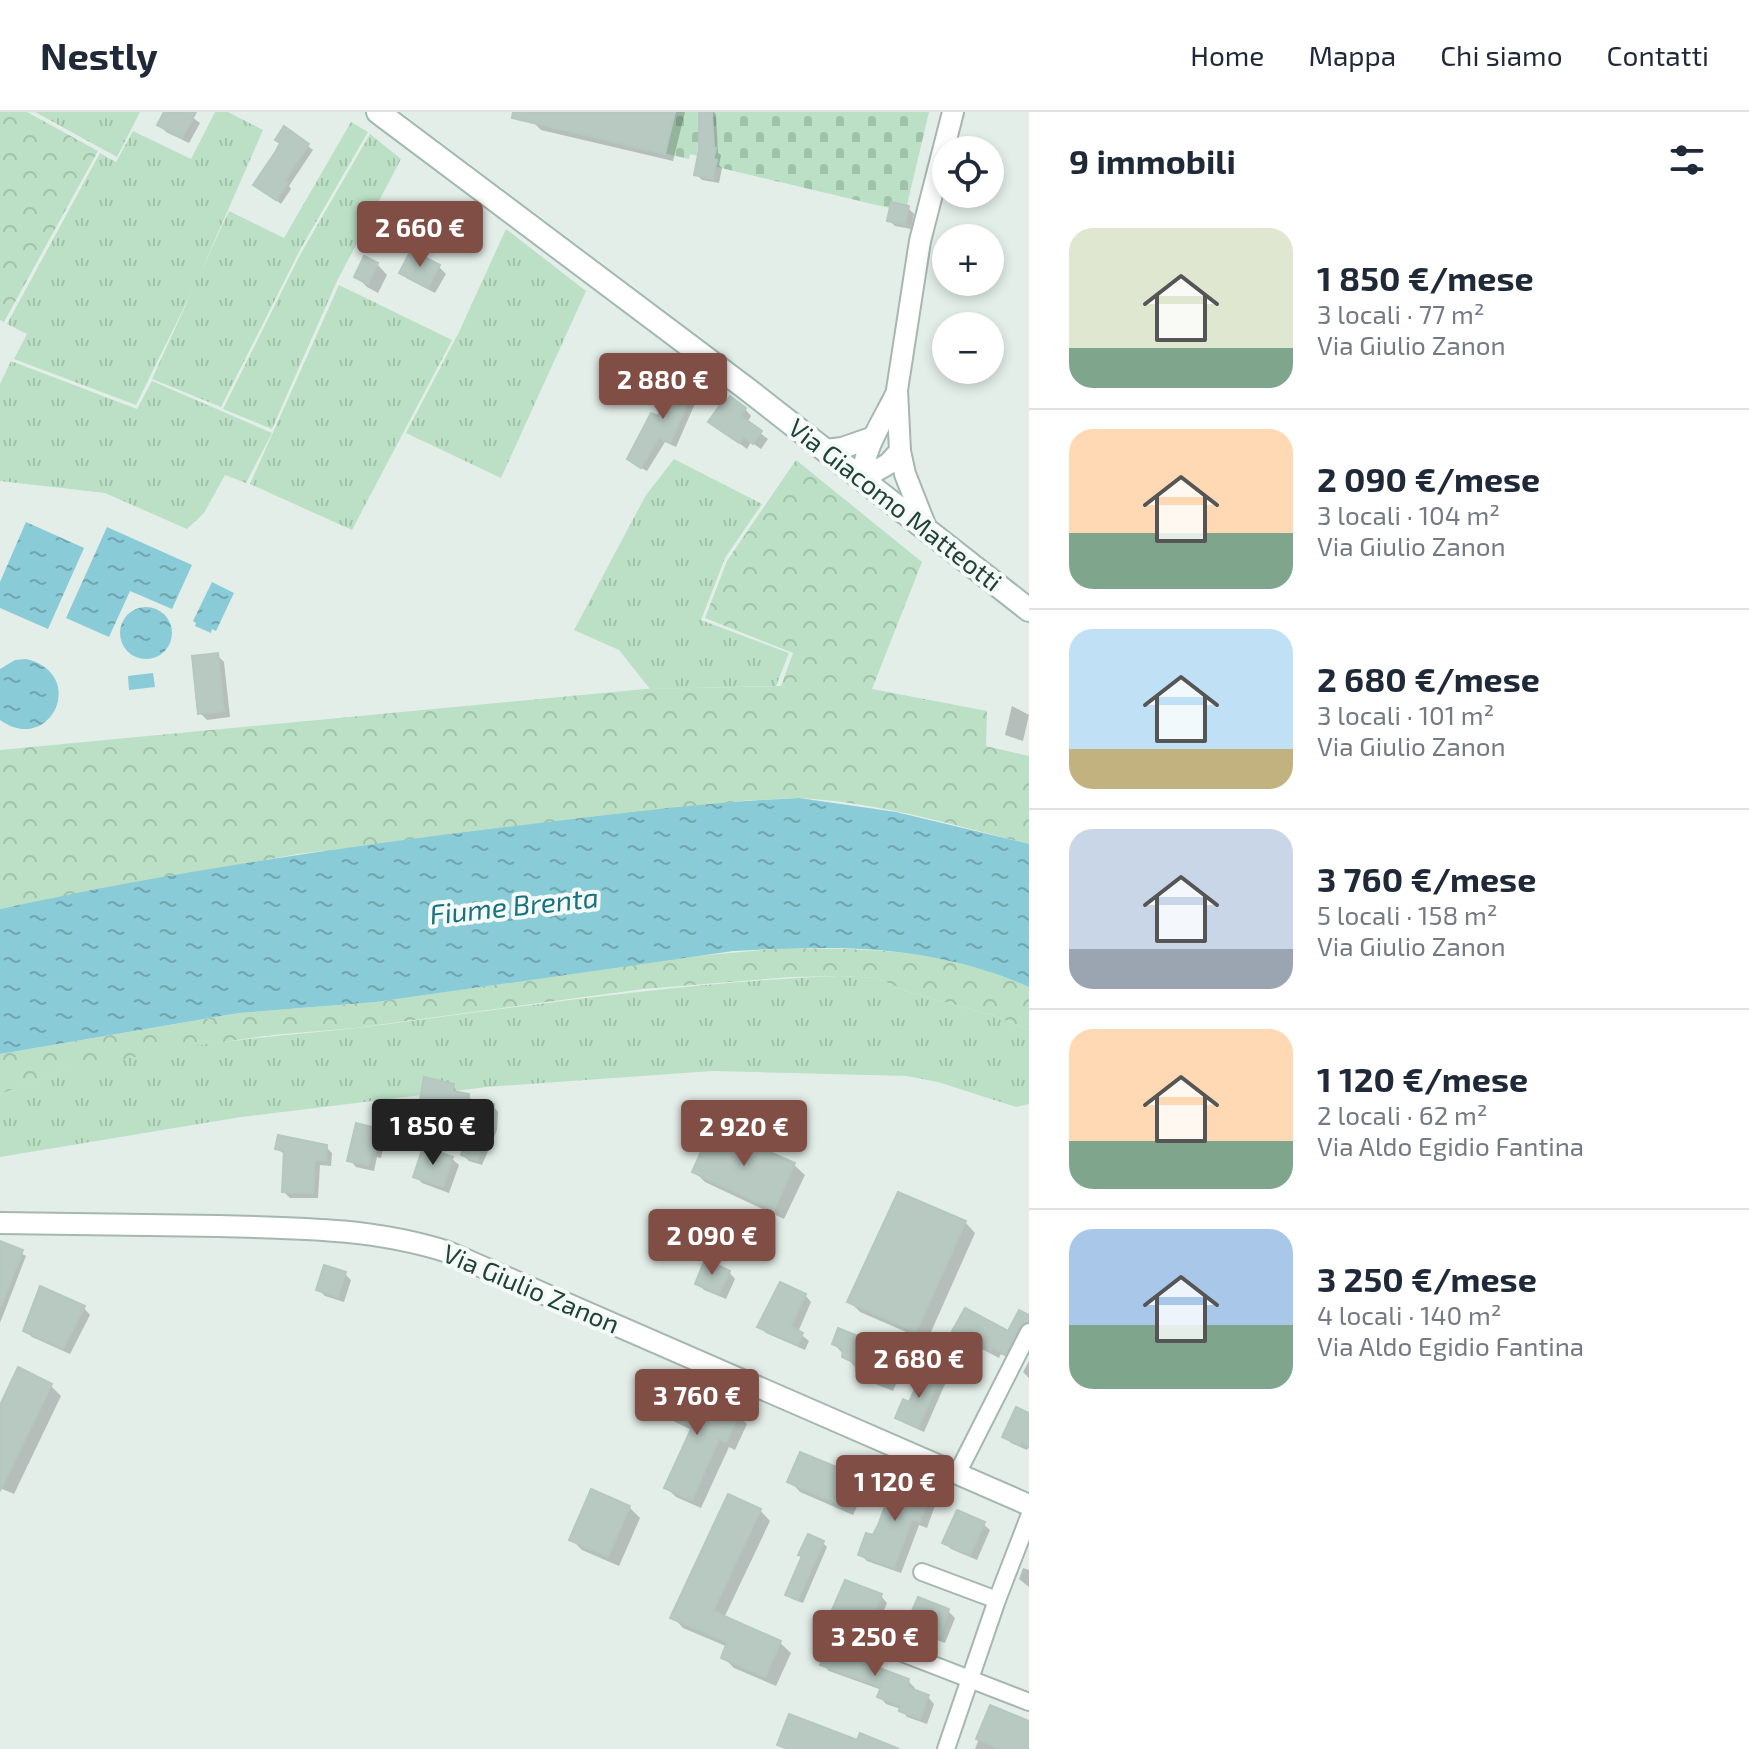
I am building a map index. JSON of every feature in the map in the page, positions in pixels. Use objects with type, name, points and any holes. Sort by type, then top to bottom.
[{"type":"main road","name":"Via Giacomo Matteotti","points":[[378,112],[596,273],[1029,610]]},
{"type":"street","points":[[927,530],[905,474],[900,451],[897,390],[920,241],[953,112]]},
{"type":"street","points":[[862,479],[871,438],[897,390]]},
{"type":"street","points":[[826,450],[871,438]]},
{"type":"street","points":[[862,479],[888,464],[900,451]]},
{"type":"street","name":"Via Giulio Zanon","points":[[0,1223],[299,1228],[363,1232],[412,1240],[448,1252],[1029,1505]]},
{"type":"street","points":[[957,1474],[1029,1332]]},
{"type":"street","points":[[946,1749],[1029,1517]]},
{"type":"street","points":[[922,1572],[997,1600]]},
{"type":"street","points":[[892,1649],[1029,1702]]},
{"type":"green space","points":[[0,112],[27,112],[98,151],[4,322],[0,320]]},
{"type":"green space","points":[[35,112],[140,112],[117,157]]},
{"type":"green space","points":[[215,112],[228,112],[263,130],[200,274],[229,211],[284,238],[351,122],[368,132],[301,248],[221,407],[152,379],[193,289],[136,405],[14,359],[27,334],[7,324],[100,153],[116,162],[133,131],[191,159]]},
{"type":"green space","points":[[536,112],[929,112],[905,225],[887,221],[889,208],[717,167],[713,179],[694,175],[698,156],[690,154],[689,159],[531,122]]},
{"type":"green space","points":[[370,134],[401,159],[336,283],[272,429],[223,409],[300,255]]},
{"type":"green space","points":[[506,229],[586,291],[501,478],[406,433],[459,332]]},
{"type":"green space","points":[[339,285],[452,340],[352,530],[250,484]]},
{"type":"green space","points":[[11,361],[137,409],[152,381],[272,433],[246,483],[225,475],[204,513],[187,529],[105,493],[0,481],[0,384]]},
{"type":"green space","points":[[674,459],[762,504],[725,558],[701,620],[789,653],[776,686],[650,689],[619,650],[574,630],[646,495]]},
{"type":"green space","points":[[796,460],[922,562],[872,689],[987,711],[986,746],[1029,756],[1029,844],[858,804],[800,798],[751,800],[298,854],[0,909],[0,750],[645,689],[781,686],[793,653],[705,618],[727,561]]},
{"type":"green space","points":[[786,948],[910,954],[939,958],[998,974],[1029,987],[1029,1030],[995,1016],[905,991],[878,978],[791,977],[643,989],[181,1048],[63,1071],[0,1094],[0,1054],[240,1013],[376,1002],[684,957]]},
{"type":"green space","points":[[839,976],[878,978],[905,991],[995,1016],[1029,1030],[1029,1104],[1016,1107],[938,1082],[907,1076],[713,1071],[487,1087],[241,1117],[0,1157],[0,1094],[63,1071],[102,1061],[181,1047],[609,995],[724,983]]},
{"type":"water","points":[[26,522],[84,548],[48,629],[0,608],[0,582]]},
{"type":"water","points":[[107,527],[192,565],[172,609],[130,591],[109,637],[66,618]]},
{"type":"water","points":[[212,582],[234,593],[216,631],[212,629],[211,633],[195,626],[193,621]]},
{"type":"water","points":[[146,607],[165,614],[172,633],[165,652],[146,659],[127,652],[120,633],[127,614]]},
{"type":"water","points":[[26,659],[45,667],[56,680],[59,694],[55,709],[47,720],[34,728],[18,728],[0,720],[0,669],[15,660]]},
{"type":"water","points":[[153,673],[155,687],[129,690],[128,676]]},
{"type":"water","name":"Fiume Brenta","points":[[799,798],[896,812],[1029,844],[1029,987],[957,962],[920,955],[847,948],[733,951],[376,1002],[239,1013],[0,1054],[0,909],[192,872],[385,843],[657,809]]},
{"type":"building","points":[[164,112],[196,112],[182,138],[157,125]]},
{"type":"building","points":[[513,112],[675,112],[665,154],[512,118]]},
{"type":"building","points":[[699,112],[712,112],[716,148],[714,159],[717,160],[713,179],[694,175],[699,150]]},
{"type":"building","points":[[284,126],[309,144],[285,180],[288,182],[276,200],[253,185],[276,151],[280,143],[275,140]]},
{"type":"building","points":[[891,202],[909,206],[905,225],[887,221]]},
{"type":"building","points":[[411,250],[440,265],[428,288],[399,273]]},
{"type":"building","points":[[364,256],[378,263],[368,284],[354,277]]},
{"type":"building","points":[[676,376],[696,385],[670,443],[659,438],[641,468],[627,459],[651,413],[658,416]]},
{"type":"building","points":[[730,396],[746,408],[741,416],[762,431],[753,444],[744,437],[739,443],[708,422]]},
{"type":"building","points":[[218,653],[224,711],[198,714],[192,656]]},
{"type":"building","points":[[424,1077],[454,1084],[453,1091],[469,1094],[468,1101],[494,1104],[491,1124],[477,1161],[461,1155],[473,1120],[419,1105]]},
{"type":"building","points":[[356,1123],[380,1129],[375,1153],[371,1152],[368,1165],[347,1161]]},
{"type":"building","points":[[712,1127],[795,1163],[774,1210],[692,1172]]},
{"type":"building","points":[[278,1135],[327,1145],[326,1161],[315,1160],[313,1193],[282,1192],[284,1151],[275,1149]]},
{"type":"building","points":[[423,1147],[453,1157],[443,1187],[413,1177]]},
{"type":"building","points":[[898,1192],[966,1221],[916,1332],[847,1302]]},
{"type":"building","points":[[730,1222],[752,1231],[748,1244],[723,1236]]},
{"type":"building","points":[[0,1241],[23,1250],[1,1306],[0,1306]]},
{"type":"building","points":[[705,1259],[730,1271],[719,1294],[695,1284]]},
{"type":"building","points":[[324,1265],[346,1272],[338,1297],[316,1290]]},
{"type":"building","points":[[780,1282],[806,1294],[791,1326],[803,1333],[798,1345],[757,1327]]},
{"type":"building","points":[[40,1286],[85,1306],[63,1349],[23,1331]]},
{"type":"building","points":[[965,1308],[1008,1331],[1019,1310],[1029,1315],[1029,1321],[1019,1327],[1006,1354],[992,1347],[990,1351],[952,1331]]},
{"type":"building","points":[[838,1328],[895,1351],[882,1382],[856,1371],[857,1364],[842,1357],[843,1349],[832,1344]]},
{"type":"building","points":[[18,1367],[52,1384],[0,1491],[0,1405]]},
{"type":"building","points":[[924,1369],[941,1376],[918,1428],[895,1418],[903,1399],[909,1402]]},
{"type":"building","points":[[677,1384],[740,1413],[726,1442],[719,1439],[692,1500],[664,1488],[692,1427],[664,1414]]},
{"type":"building","points":[[1016,1407],[1029,1413],[1029,1446],[1002,1437]]},
{"type":"building","points":[[800,1452],[856,1475],[843,1506],[787,1482]]},
{"type":"building","points":[[896,1478],[931,1492],[920,1522],[912,1519],[894,1568],[858,1555],[866,1533],[873,1535],[878,1525]]},
{"type":"building","points":[[591,1489],[630,1506],[608,1557],[569,1540]]},
{"type":"building","points":[[728,1494],[761,1509],[713,1611],[781,1641],[765,1677],[721,1658],[727,1642],[670,1618]]},
{"type":"building","points":[[957,1510],[985,1522],[970,1555],[942,1543]]},
{"type":"building","points":[[808,1534],[824,1541],[798,1600],[785,1595]]},
{"type":"building","points":[[845,1580],[882,1594],[869,1625],[832,1610]]},
{"type":"building","points":[[918,1597],[949,1609],[939,1638],[906,1625]]},
{"type":"building","points":[[829,1639],[863,1654],[861,1661],[909,1679],[907,1687],[929,1695],[920,1719],[899,1711],[900,1706],[877,1697],[881,1687],[820,1665]]},
{"type":"building","points":[[990,1705],[1029,1721],[1029,1749],[1001,1749],[976,1739]]},
{"type":"building","points":[[789,1714],[857,1740],[860,1733],[899,1749],[788,1749],[777,1745]]}]
